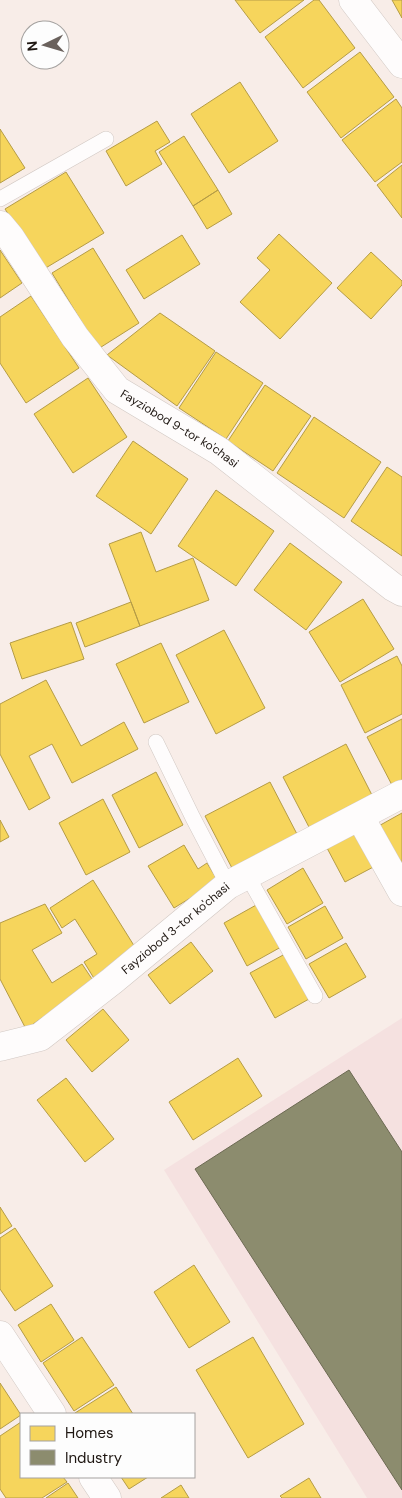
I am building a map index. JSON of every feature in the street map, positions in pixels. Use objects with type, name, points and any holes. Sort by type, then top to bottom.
[{"type":"street","points":[[353,0],[402,64]]},
{"type":"street","name":"Fayziobod 9-tor ko'chasi","points":[[0,225],[75,337],[117,390],[219,451],[385,581],[402,592]]},
{"type":"street","name":"Fayziobod 3-tor ko'chasi","points":[[0,1047],[40,1037],[238,880],[402,794]]},
{"type":"street","points":[[360,817],[402,892]]},
{"type":"street","points":[[0,1335],[51,1413]]},
{"type":"street","points":[[94,1478],[107,1498]]},
{"type":"lane","points":[[0,199],[106,139]]},
{"type":"lane","points":[[156,742],[193,818],[238,880],[315,996]]},
{"type":"shaded area","points":[[402,1018],[402,1498],[367,1498],[164,1170]]},
{"type":"building: Homes","points":[[235,0],[304,0],[260,33]]},
{"type":"building: Homes","points":[[314,0],[319,0],[355,48],[303,88],[265,37]]},
{"type":"building: Homes","points":[[392,0],[402,0],[402,18]]},
{"type":"building: Homes","points":[[360,52],[394,97],[341,138],[307,92]]},
{"type":"building: Homes","points":[[240,82],[278,141],[229,173],[191,114]]},
{"type":"building: Homes","points":[[396,99],[402,108],[402,162],[375,182],[342,140]]},
{"type":"building: Homes","points":[[157,121],[170,142],[155,151],[162,164],[126,186],[106,151]]},
{"type":"building: Homes","points":[[0,129],[25,168],[0,183]]},
{"type":"building: Homes","points":[[184,136],[218,190],[193,206],[159,152]]},
{"type":"building: Homes","points":[[402,165],[402,218],[377,185]]},
{"type":"building: Homes","points":[[66,172],[104,233],[44,269],[5,209]]},
{"type":"building: Homes","points":[[218,190],[232,214],[207,229],[193,206]]},
{"type":"building: Homes","points":[[279,234],[332,283],[280,339],[240,302],[270,270],[257,258]]},
{"type":"building: Homes","points":[[182,235],[200,264],[144,299],[126,270]]},
{"type":"building: Homes","points":[[93,248],[139,323],[98,349],[52,273]]},
{"type":"building: Homes","points":[[0,250],[22,283],[0,298]]},
{"type":"building: Homes","points":[[371,252],[402,281],[402,285],[371,319],[337,288]]},
{"type":"building: Homes","points":[[31,296],[79,368],[26,403],[0,363],[0,317]]},
{"type":"building: Homes","points":[[160,313],[215,351],[177,406],[107,355]]},
{"type":"building: Homes","points":[[216,352],[263,383],[226,439],[179,408]]},
{"type":"building: Homes","points":[[88,378],[127,437],[73,473],[34,414]]},
{"type":"building: Homes","points":[[265,385],[311,416],[273,471],[228,441]]},
{"type":"building: Homes","points":[[314,417],[381,462],[344,518],[277,473]]},
{"type":"building: Homes","points":[[133,441],[188,479],[151,534],[96,496]]},
{"type":"building: Homes","points":[[387,467],[402,477],[402,556],[351,521]]},
{"type":"building: Homes","points":[[216,490],[274,531],[236,586],[178,546]]},
{"type":"building: Homes","points":[[141,532],[156,572],[193,558],[209,600],[140,626],[109,544]]},
{"type":"building: Homes","points":[[290,543],[342,582],[306,630],[254,590]]},
{"type":"building: Homes","points":[[363,599],[394,649],[340,682],[309,632]]},
{"type":"building: Homes","points":[[131,602],[140,626],[85,647],[76,623]]},
{"type":"building: Homes","points":[[71,622],[84,659],[22,679],[10,643]]},
{"type":"building: Homes","points":[[224,630],[265,708],[216,734],[176,655]]},
{"type":"building: Homes","points":[[161,643],[189,702],[144,723],[116,664]]},
{"type":"building: Homes","points":[[397,656],[402,666],[402,714],[365,733],[341,685]]},
{"type":"building: Homes","points":[[46,680],[81,746],[124,722],[138,749],[72,783],[52,744],[29,756],[50,798],[29,810],[0,754],[0,704]]},
{"type":"building: Homes","points":[[402,719],[402,782],[393,787],[367,737]]},
{"type":"building: Homes","points":[[346,744],[373,797],[310,829],[283,777]]},
{"type":"building: Homes","points":[[156,772],[183,825],[139,848],[112,795]]},
{"type":"building: Homes","points":[[270,782],[298,836],[233,870],[205,816]]},
{"type":"building: Homes","points":[[103,799],[130,852],[86,875],[59,823]]},
{"type":"building: Homes","points":[[402,813],[402,877],[375,828]]},
{"type":"building: Homes","points":[[0,820],[9,837],[0,842]]},
{"type":"building: Homes","points":[[360,830],[379,864],[345,882],[327,848]]},
{"type":"building: Homes","points":[[184,845],[198,869],[207,863],[218,881],[174,908],[148,866]]},
{"type":"building: Homes","points":[[303,868],[323,903],[287,924],[267,890]]},
{"type":"building: Homes","points":[[93,880],[138,952],[95,980],[84,962],[97,954],[75,919],[62,928],[50,908]]},
{"type":"building: Homes","points":[[45,904],[62,933],[32,950],[52,983],[82,964],[94,982],[26,1029],[0,979],[0,923]]},
{"type":"building: Homes","points":[[258,904],[281,947],[247,966],[224,923]]},
{"type":"building: Homes","points":[[325,906],[343,938],[306,959],[288,927]]},
{"type":"building: Homes","points":[[191,942],[213,971],[170,1004],[148,975]]},
{"type":"building: Homes","points":[[346,943],[366,977],[329,998],[309,964]]},
{"type":"building: Homes","points":[[285,954],[309,999],[275,1018],[250,973]]},
{"type":"building: Homes","points":[[103,1009],[129,1040],[92,1072],[66,1040]]},
{"type":"building: Homes","points":[[238,1058],[262,1096],[193,1140],[169,1102]]},
{"type":"building: Homes","points":[[66,1078],[114,1139],[85,1162],[37,1100]]},
{"type":"building: Homes","points":[[0,1207],[12,1226],[0,1234]]},
{"type":"building: Homes","points":[[15,1228],[53,1286],[15,1311],[0,1289],[0,1238]]},
{"type":"building: Homes","points":[[194,1265],[230,1322],[189,1348],[154,1292]]},
{"type":"building: Homes","points":[[51,1304],[74,1340],[41,1362],[18,1325]]},
{"type":"building: Homes","points":[[82,1337],[114,1385],[74,1411],[43,1363]]},
{"type":"building: Homes","points":[[253,1337],[304,1424],[248,1458],[196,1370]]},
{"type":"building: Homes","points":[[0,1383],[20,1416],[0,1429]]},
{"type":"building: Homes","points":[[116,1387],[132,1413],[75,1413]]},
{"type":"building: Homes","points":[[20,1423],[20,1478],[64,1478],[67,1482],[42,1498],[6,1498],[0,1489],[0,1436]]},
{"type":"building: Homes","points":[[122,1478],[146,1478],[129,1489]]},
{"type":"building: Homes","points":[[309,1478],[321,1498],[282,1498],[280,1496]]},
{"type":"building: Homes","points":[[68,1483],[78,1498],[46,1498]]},
{"type":"building: Homes","points":[[181,1485],[189,1498],[161,1498]]},
{"type":"building: Industry","points":[[349,1070],[402,1152],[402,1490],[195,1169]]}]
